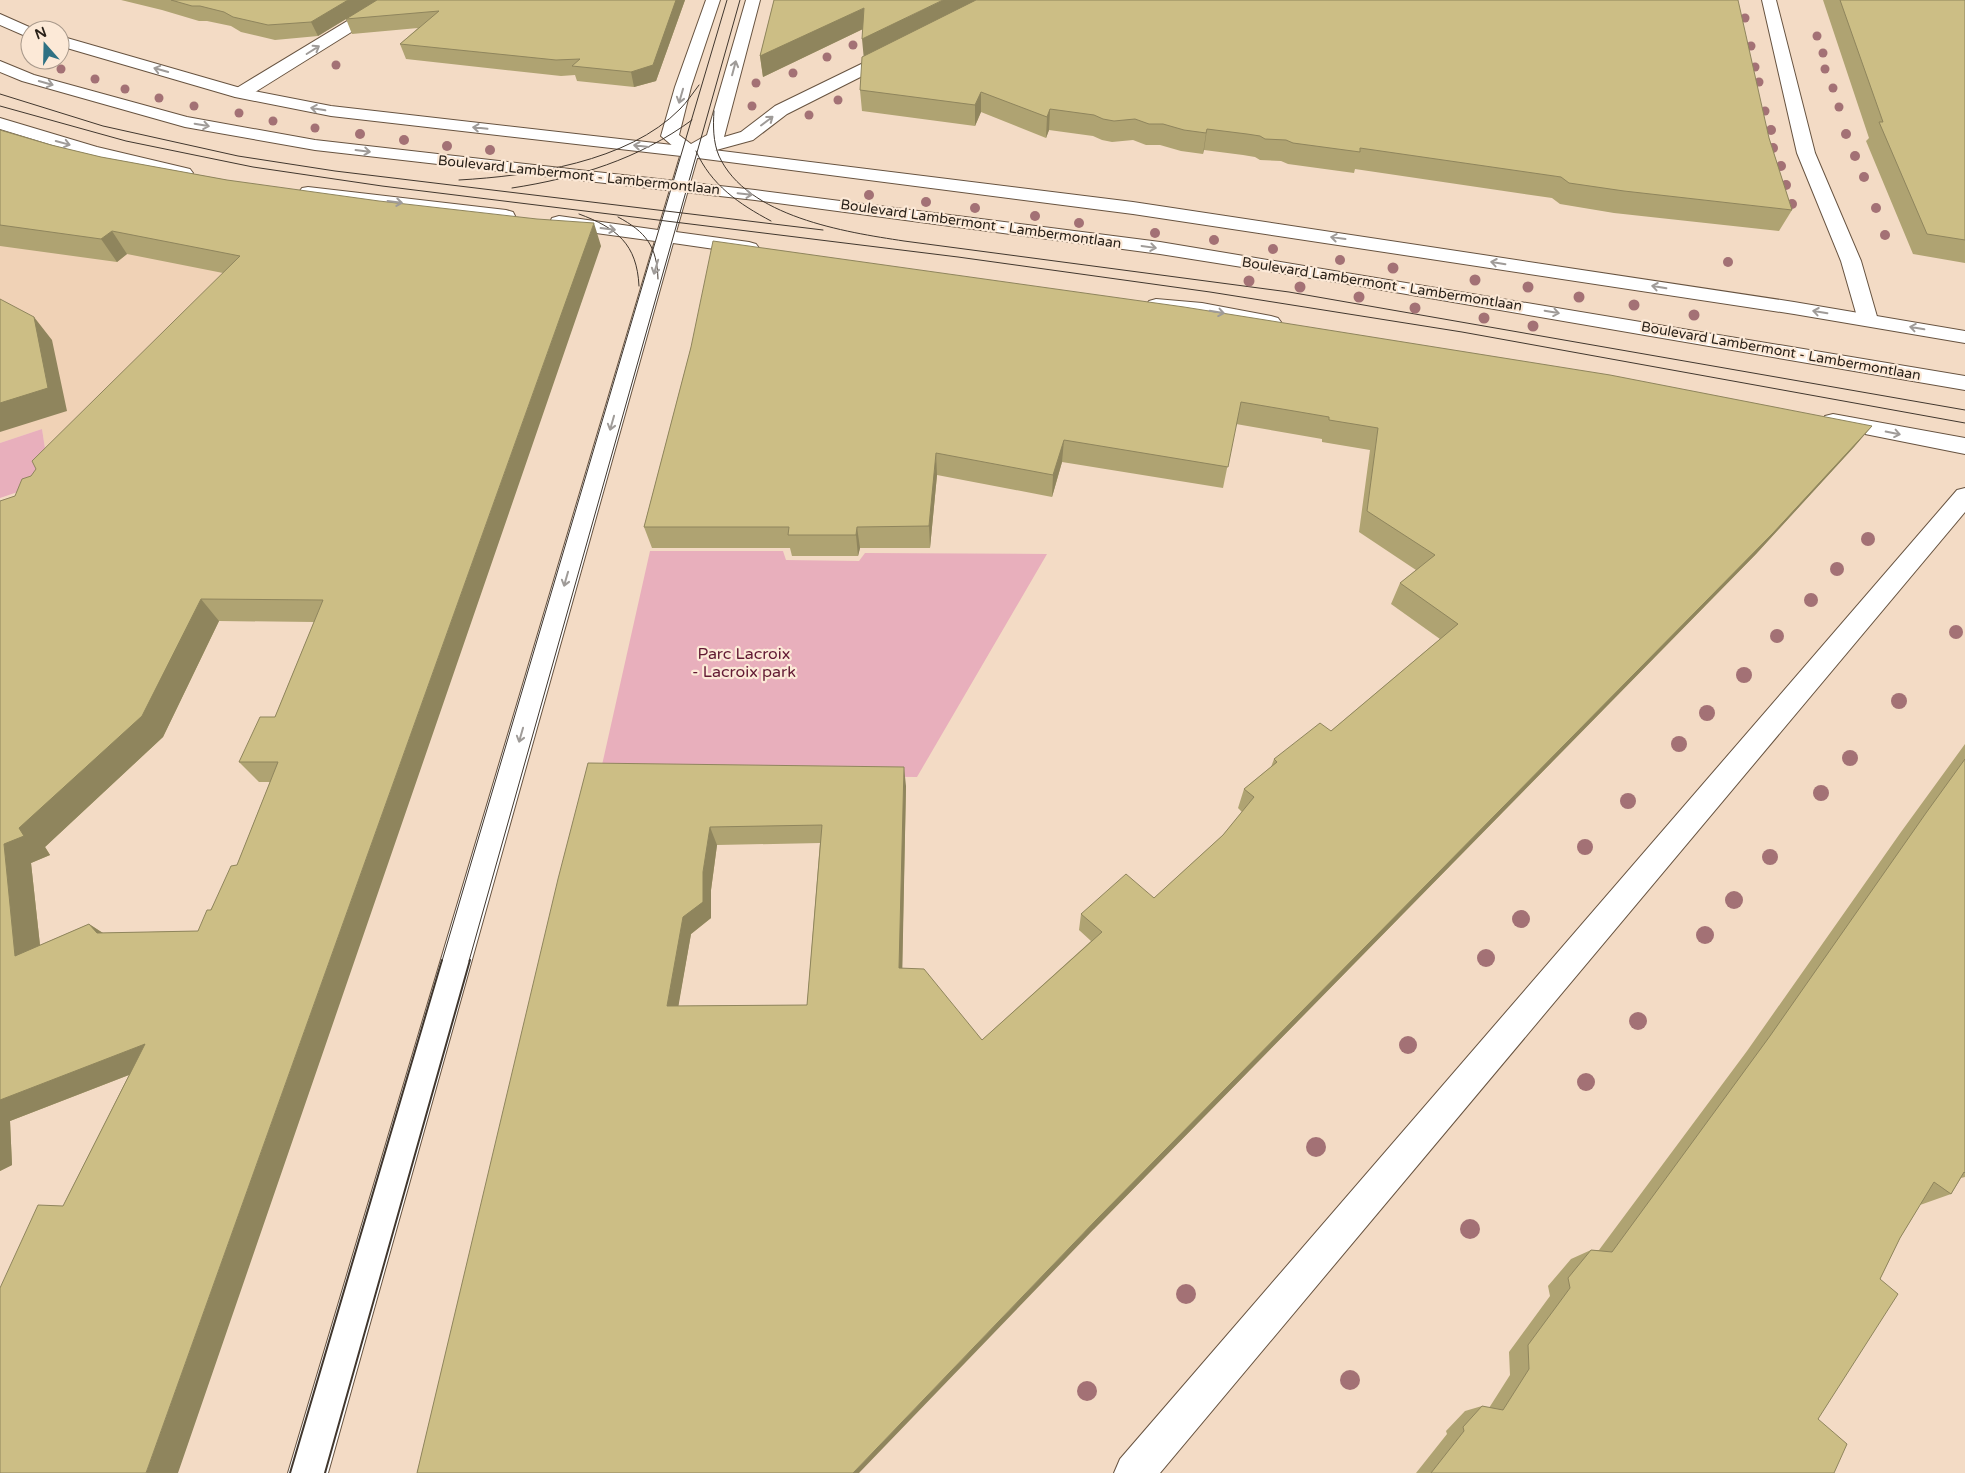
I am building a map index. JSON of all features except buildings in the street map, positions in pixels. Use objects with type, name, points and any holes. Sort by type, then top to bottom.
[{"type":"street","points":[[241,94],[393,0]]},
{"type":"street","points":[[690,152],[670,136],[683,87],[713,0]]},
{"type":"street","points":[[308,1473],[690,152],[715,138],[753,0]]},
{"type":"street","points":[[1769,0],[1806,153],[1851,262],[1868,320]]},
{"type":"street","points":[[0,19],[20,28]]},
{"type":"street","points":[[70,45],[241,94],[331,111],[690,152],[1152,211],[1868,320],[1965,337]]},
{"type":"street","points":[[690,152],[747,136],[781,110],[909,46]]},
{"type":"street","name":"Boulevard Lambermont - Lambermontlaan","points":[[0,66],[28,78],[185,122],[315,145],[680,186],[1160,248],[1342,277],[1965,383]]},
{"type":"street","points":[[0,123],[46,139],[199,176]]},
{"type":"street","points":[[747,136],[748,143],[756,155],[770,162]]},
{"type":"street","points":[[292,190],[525,218]]},
{"type":"street","points":[[544,221],[770,251]]},
{"type":"street","points":[[1134,303],[1202,309],[1290,325]]},
{"type":"street","points":[[1818,418],[1965,446]]},
{"type":"street","points":[[1134,1473],[1965,496]]},
{"type":"shaded area","points":[[309,213],[50,481],[42,429],[0,443],[0,227]]},
{"type":"green space","points":[[42,429],[50,481],[0,498],[0,443]]},
{"type":"green space","name":"Parc Lacroix - Lacroix park","points":[[650,551],[783,551],[786,560],[859,561],[865,553],[1047,554],[917,777],[600,774]]},
{"type":"tram line","points":[[691,121],[727,0]]},
{"type":"tram line","points":[[697,153],[740,0]]},
{"type":"tram line","points":[[459,180],[516,175],[546,170],[606,154],[634,142],[658,127],[680,109],[699,85]]},
{"type":"tram line","points":[[0,94],[103,126],[238,156],[335,171],[664,211]]},
{"type":"tram line","points":[[0,106],[126,141],[253,167],[382,186],[662,220]]},
{"type":"tram line","points":[[714,111],[714,134],[717,151],[733,177],[751,194],[774,207],[800,218],[827,226],[904,241],[1289,292],[1965,410]]},
{"type":"tram line","points":[[512,188],[560,179],[606,165],[651,146],[691,121]]},
{"type":"tram line","points":[[664,211],[691,121]]},
{"type":"tram line","points":[[680,213],[697,153]]},
{"type":"tram line","points":[[697,153],[718,184],[748,208],[771,221]]},
{"type":"tram line","points":[[662,220],[664,211]]},
{"type":"tram line","points":[[664,211],[680,213]]},
{"type":"tram line","points":[[677,222],[680,213]]},
{"type":"tram line","points":[[680,213],[823,230]]},
{"type":"tram line","points":[[579,214],[604,225],[614,232],[629,248],[634,259],[639,286]]},
{"type":"tram line","points":[[618,217],[636,228],[648,241],[653,251]]},
{"type":"tram line","points":[[653,251],[662,220]]},
{"type":"tram line","points":[[662,220],[677,222]]},
{"type":"tram line","points":[[469,961],[677,222]]},
{"type":"tram line","points":[[677,222],[958,257],[1210,292],[1462,332],[1965,423]]},
{"type":"tram line","points":[[442,961],[653,251]]},
{"type":"tram line","points":[[653,251],[658,279]]},
{"type":"tram line","points":[[290,1473],[442,960]]},
{"type":"tram line","points":[[325,1473],[470,960]]}]
